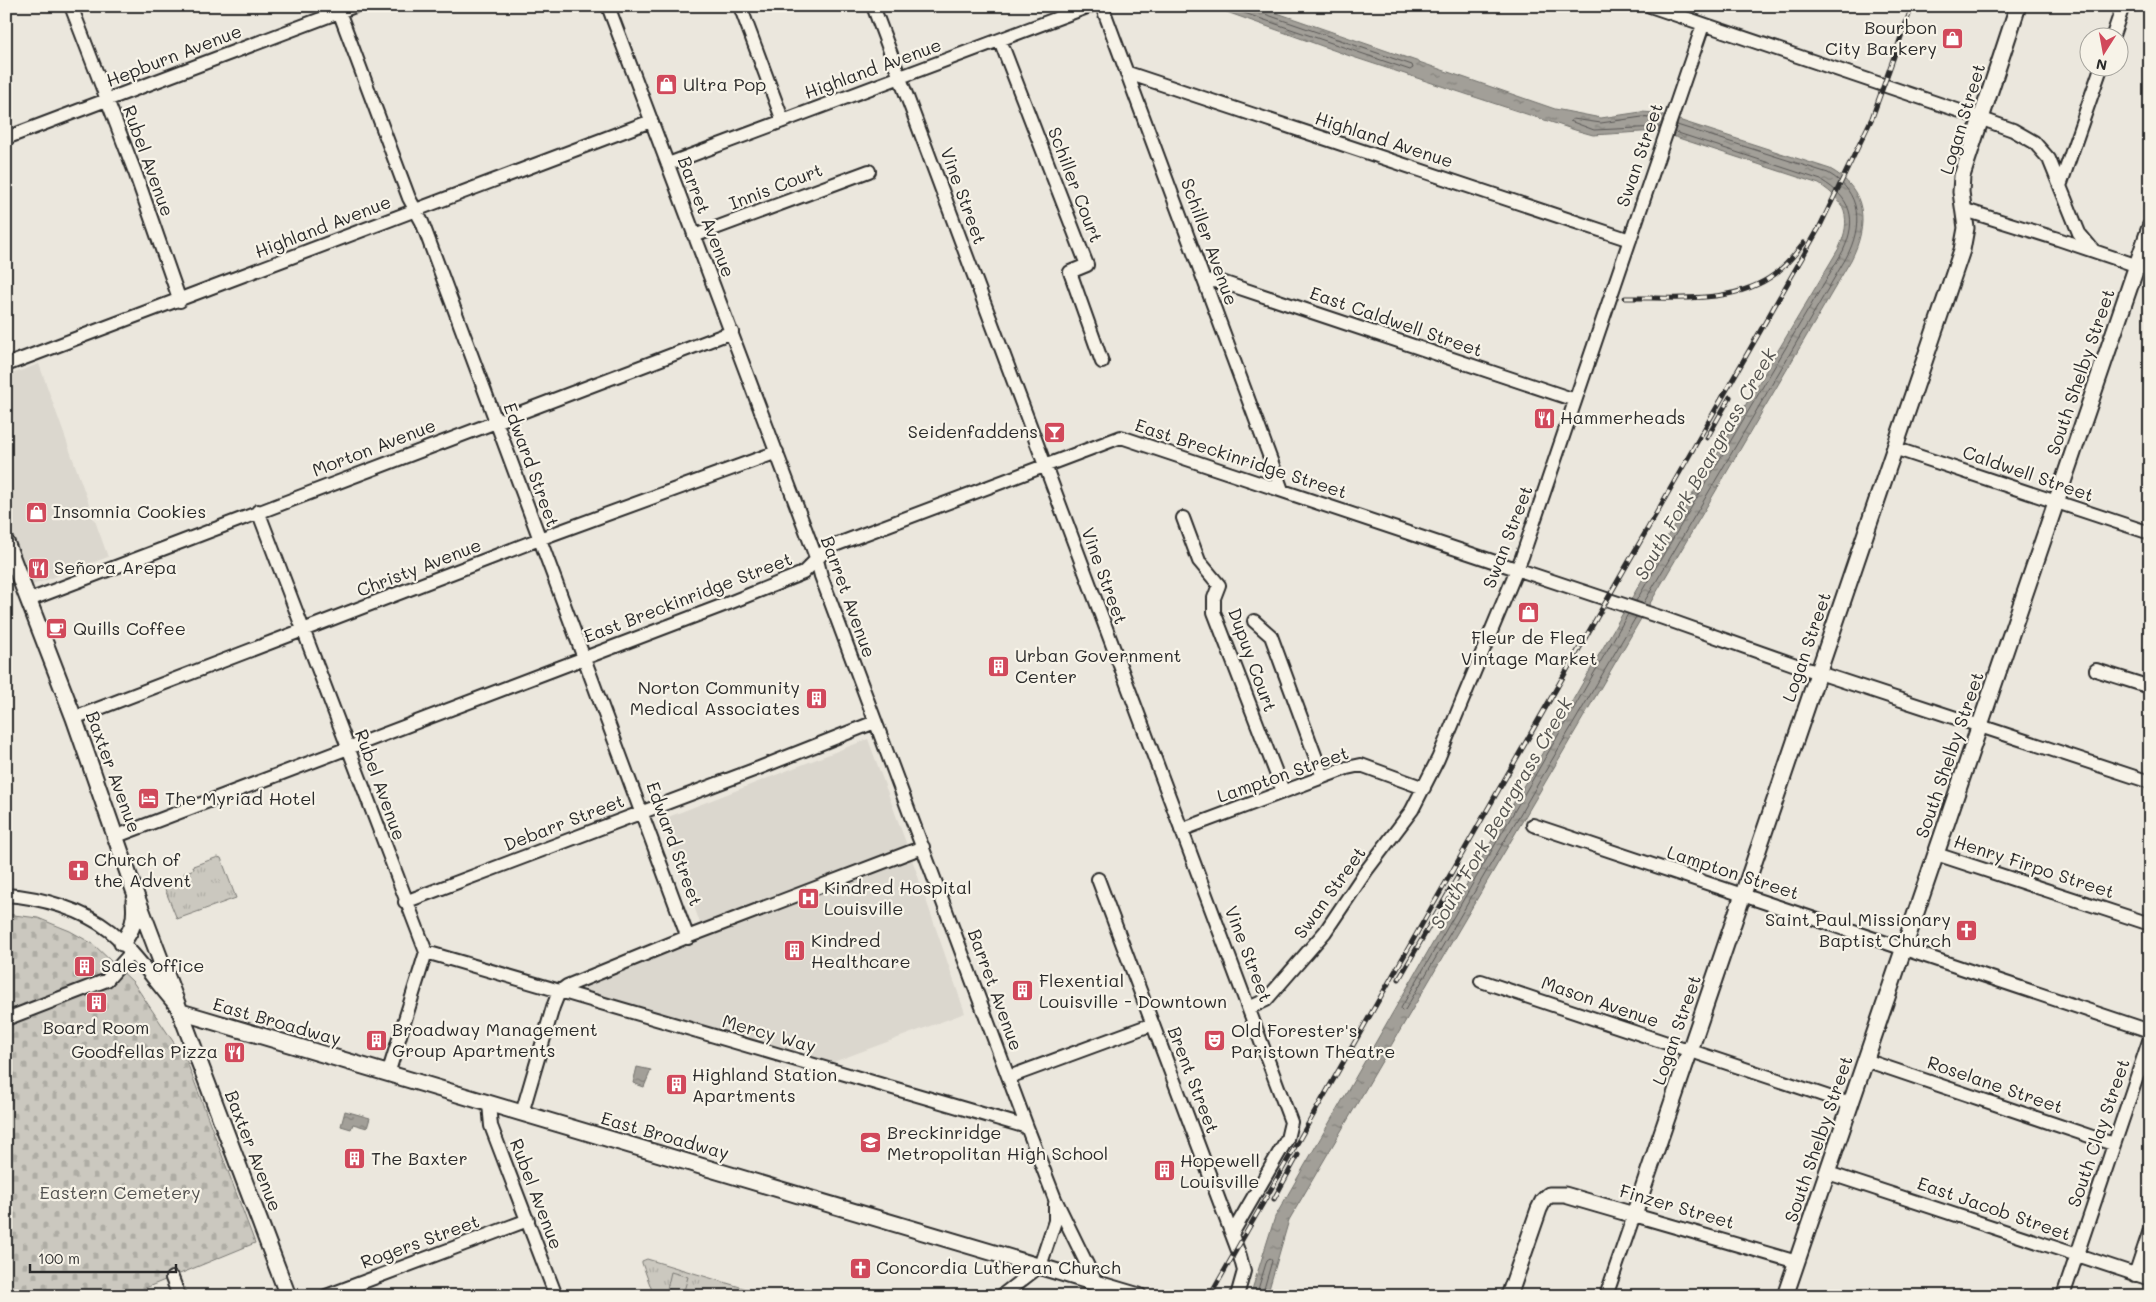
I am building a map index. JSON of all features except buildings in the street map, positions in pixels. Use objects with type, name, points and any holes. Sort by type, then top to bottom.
[{"type":"main road","name":"Logan Street","points":[[1634,1215],[1962,250],[1966,228],[1961,192],[1962,176],[2018,6]]},
{"type":"main road","name":"South Shelby Street","points":[[1785,1296],[2056,502],[2143,268],[2150,227]]},
{"type":"main road","name":"Baxter Avenue","points":[[6,542],[74,718],[117,836],[134,890],[288,1296]]},
{"type":"main road","points":[[126,948],[136,916],[134,890]]},
{"type":"main road","name":"East Broadway","points":[[181,1012],[1139,1296]]},
{"type":"main road","name":"Finzer Street","points":[[1510,1296],[1539,1209],[1547,1197],[1554,1193],[1565,1195],[1634,1215]]},
{"type":"street","name":"Rubel Avenue","points":[[71,6],[136,175],[180,301]]},
{"type":"street","name":"Hepburn Avenue","points":[[6,138],[338,9],[355,6]]},
{"type":"street","name":"Barret Avenue","points":[[608,6],[777,452],[875,722],[1027,1127],[1055,1199],[1096,1283]]},
{"type":"street","points":[[740,6],[783,121]]},
{"type":"street","name":"Vine Street","points":[[873,6],[1249,1008],[1292,1128],[1232,1234]]},
{"type":"street","name":"Highland Avenue","points":[[668,164],[1090,6]]},
{"type":"street","name":"Schiller Avenue","points":[[1102,6],[1282,490]]},
{"type":"street","points":[[2115,28],[2123,6]]},
{"type":"street","points":[[1652,7],[2013,130],[2034,142],[2049,159],[2079,233],[2094,251]]},
{"type":"street","name":"Edward Street","points":[[338,9],[382,129],[415,210],[422,222],[643,811],[688,938]]},
{"type":"street","name":"Swan Street","points":[[1249,1008],[1266,1000],[1325,932],[1366,871],[1412,810],[1424,788],[1516,569],[1703,25]]},
{"type":"street","name":"Schiller Court","points":[[1000,40],[1087,265],[1070,272],[1102,362]]},
{"type":"street","name":"Highland Avenue","points":[[1128,73],[1630,240]]},
{"type":"street","points":[[2060,186],[2098,78]]},
{"type":"street","name":"Highland Avenue","points":[[6,365],[180,301],[651,121]]},
{"type":"street","name":"Innis Court","points":[[694,236],[869,171]]},
{"type":"street","points":[[1965,210],[2143,268]]},
{"type":"street","name":"East Caldwell Street","points":[[1204,280],[1222,282],[1575,400]]},
{"type":"street","name":"Morton Avenue","points":[[29,600],[258,511],[732,332]]},
{"type":"street","name":"East Breckinridge Street","points":[[117,836],[803,573],[826,550],[835,545],[1044,465],[1122,438],[1621,604],[1818,673],[2150,782]]},
{"type":"street","name":"Caldwell Street","points":[[1894,448],[2150,533]]},
{"type":"street","name":"Christy Avenue","points":[[74,718],[540,540],[777,452]]},
{"type":"street","name":"Rubel Avenue","points":[[258,511],[426,952]]},
{"type":"street","name":"Dupuy Court","points":[[1183,518],[1198,561],[1219,585],[1214,598],[1214,612],[1283,791]]},
{"type":"street","points":[[1254,620],[1271,636],[1323,777]]},
{"type":"street","points":[[2096,670],[2150,687]]},
{"type":"street","name":"Debarr Street","points":[[406,902],[875,722]]},
{"type":"street","name":"Lampton Street","points":[[1181,830],[1283,791],[1361,766],[1424,788]]},
{"type":"street","name":"Lampton Street","points":[[1533,825],[2150,1031]]},
{"type":"street","points":[[522,1114],[559,992],[582,979],[923,847]]},
{"type":"street","name":"Henry Firpo Street","points":[[1936,854],[2150,924]]},
{"type":"street","name":"Brent Street","points":[[1098,878],[1244,1268],[1237,1296]]},
{"type":"street","points":[[6,895],[38,899],[70,910],[109,930],[181,1012]]},
{"type":"street","points":[[6,1019],[107,980],[126,948]]},
{"type":"street","points":[[388,1074],[426,952]]},
{"type":"street","name":"Mercy Way","points":[[426,952],[1027,1127]]},
{"type":"street","name":"Mason Avenue","points":[[1481,981],[1850,1104]]},
{"type":"street","points":[[1008,1077],[1153,1024]]},
{"type":"street","name":"South Clay Street","points":[[2063,1296],[2150,1038]]},
{"type":"street","name":"Roselane Street","points":[[1865,1060],[2113,1144]]},
{"type":"street","name":"Rubel Avenue","points":[[489,1104],[492,1126],[556,1296]]},
{"type":"street","name":"East Jacob Street","points":[[1828,1173],[2150,1280]]},
{"type":"street","name":"Barret Avenue","points":[[1040,1266],[1055,1221],[1055,1199]]},
{"type":"street","name":"Finzer Street","points":[[1634,1215],[1797,1262]]},
{"type":"street","name":"Logan Street","points":[[1606,1296],[1634,1215]]},
{"type":"street","name":"Rogers Street","points":[[326,1296],[528,1220]]},
{"type":"street","points":[[2135,1274],[2150,1230]]},
{"type":"street","points":[[1001,1296],[1040,1266]]},
{"type":"street","points":[[172,1278],[179,1296]]},
{"type":"shaded area","points":[[39,364],[108,557],[30,586],[6,523],[6,376]]},
{"type":"shaded area","name":"Kindred Hospital Louisville","points":[[868,739],[965,1013],[828,1064],[587,995],[584,987],[705,937],[663,819]]},
{"type":"green space","points":[[218,857],[221,858],[236,898],[177,919],[164,887],[186,878],[184,873],[194,869],[193,866]]},
{"type":"green space","name":"Eastern Cemetery","points":[[6,914],[38,918],[70,931],[93,944],[133,982],[187,1062],[255,1243],[126,1296],[6,1296]]},
{"type":"green space","points":[[647,1259],[770,1296],[654,1296],[642,1263],[642,1261]]},
{"type":"green space","points":[[671,1272],[688,1277],[683,1294],[667,1289]]},
{"type":"water","name":"South Fork Beargrass Creek","points":[[1210,6],[1257,6],[1555,109],[1601,118],[1641,112],[1657,113],[1830,169],[1842,177],[1858,197],[1862,221],[1861,234],[1851,260],[1289,1220],[1267,1296],[1250,1296],[1275,1217],[1657,554],[1839,248],[1843,238],[1846,219],[1841,204],[1828,190],[1819,184],[1657,131],[1593,135],[1575,130],[1350,56]]},
{"type":"water","points":[[637,1067],[651,1070],[644,1087],[633,1083]]},
{"type":"water","points":[[345,1111],[370,1118],[367,1128],[353,1124],[351,1129],[341,1126]]},
{"type":"railway","points":[[1210,1296],[1819,228],[1872,118],[1912,6]]},
{"type":"railway","points":[[1625,298],[1703,297],[1741,291],[1759,284],[1775,274],[1804,243]]},
{"type":"railway","points":[[1707,438],[1730,397]]},
{"type":"railway","points":[[1399,979],[1461,871]]},
{"type":"railway","points":[[1274,1199],[1298,1155]]},
{"type":"place","name":"Bourbon City Barkery","points":[[1953,38]]},
{"type":"place","name":"Ultra Pop","points":[[667,85]]},
{"type":"place","name":"Hammerheads","points":[[1544,418]]},
{"type":"place","name":"Seidenfaddens","points":[[1054,432]]},
{"type":"place","name":"Insomnia Cookies","points":[[37,512]]},
{"type":"place","name":"Señora Arepa","points":[[38,568]]},
{"type":"place","name":"Fleur de Flea Vintage Market","points":[[1529,613]]},
{"type":"place","name":"Quills Coffee","points":[[57,629]]},
{"type":"place","name":"Urban Government Center","points":[[999,666]]},
{"type":"place","name":"Norton Community Medical Associates","points":[[816,698]]},
{"type":"place","name":"The Myriad Hotel","points":[[149,799]]},
{"type":"place","name":"Church of the Advent","points":[[78,870]]},
{"type":"place","name":"Kindred Hospital Louisville","points":[[808,898]]},
{"type":"place","name":"Saint Paul Missionary Baptist Church","points":[[1967,930]]},
{"type":"place","name":"Kindred Healthcare","points":[[795,951]]},
{"type":"place","name":"Sales office","points":[[85,966]]},
{"type":"place","name":"Flexential Louisville - Downtown","points":[[1023,991]]},
{"type":"place","name":"Board Room","points":[[96,1003]]},
{"type":"place","name":"Broadway Management Group Apartments","points":[[376,1040]]},
{"type":"place","name":"Old Forester's Paristown Theatre","points":[[1215,1041]]},
{"type":"place","name":"Goodfellas Pizza","points":[[234,1052]]},
{"type":"place","name":"Highland Station Apartments","points":[[676,1085]]},
{"type":"place","name":"Breckinridge Metropolitan High School","points":[[871,1143]]},
{"type":"place","name":"The Baxter","points":[[355,1159]]},
{"type":"place","name":"Hopewell Louisville","points":[[1164,1171]]},
{"type":"place","name":"Concordia Lutheran Church","points":[[860,1268]]}]
